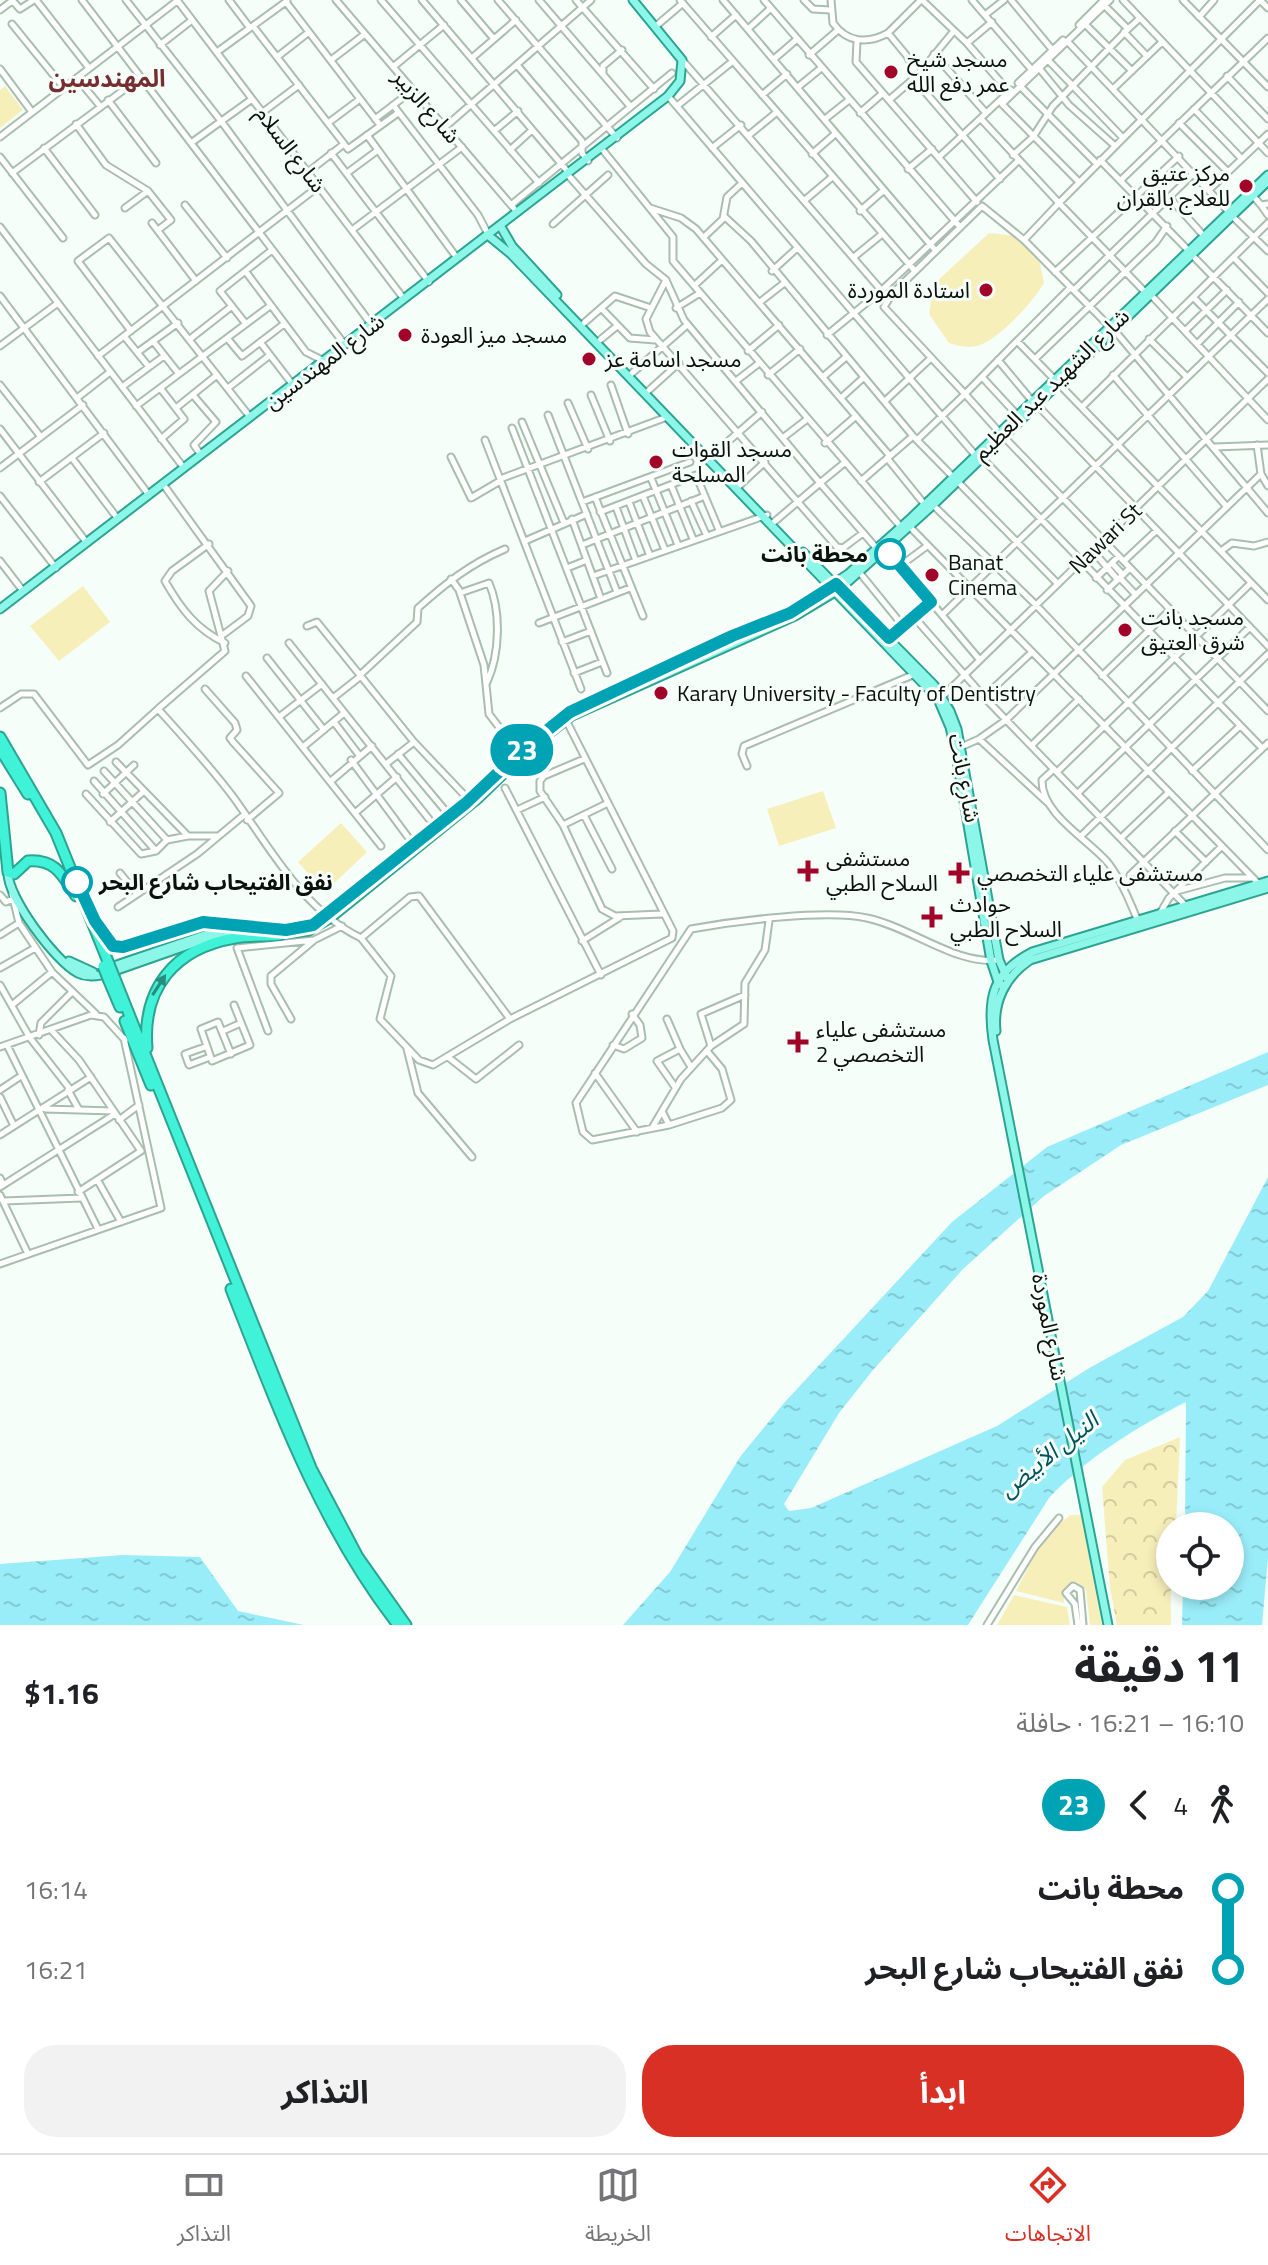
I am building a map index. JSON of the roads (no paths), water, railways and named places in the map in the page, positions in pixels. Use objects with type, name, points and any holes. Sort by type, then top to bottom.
[{"type":"highway","points":[[0,737],[50,821],[86,905],[106,965]]},
{"type":"highway","points":[[0,749],[41,818],[106,965],[305,1471],[351,1558],[398,1625]]},
{"type":"highway","points":[[0,793],[7,874],[25,862],[47,862],[58,868],[76,896]]},
{"type":"highway","points":[[86,905],[107,941],[117,947],[193,924],[215,922],[239,925]]},
{"type":"highway","points":[[280,935],[232,938],[196,951],[171,969],[154,989],[150,1001],[144,1060],[311,1468],[358,1557],[406,1625]]},
{"type":"main road","points":[[633,0],[682,60],[680,81],[668,96]]},
{"type":"main road","name":"شارع المهندسين","points":[[0,609],[588,161],[668,96]]},
{"type":"main road","name":"شارع الشهيد عبد العظيم","points":[[1244,200],[1253,196],[1268,178]]},
{"type":"main road","name":"شارع الشهيد عبد العظيم","points":[[835,588],[860,573],[1268,178]]},
{"type":"main road","name":"شارع الشهيد عبد العظيم","points":[[1190,252],[1203,235],[1230,213]]},
{"type":"main road","points":[[501,227],[549,290],[835,588]]},
{"type":"main road","points":[[489,236],[584,323],[819,572],[834,579],[848,574]]},
{"type":"main road","name":"شارع الشهيد عبد العظيم","points":[[835,588],[848,574],[881,551]]},
{"type":"main road","points":[[809,602],[819,589],[819,572]]},
{"type":"main road","points":[[7,874],[37,923],[67,959],[89,971],[239,925],[298,929],[313,925],[330,917],[469,800],[519,753],[565,718],[835,588]]},
{"type":"main road","points":[[819,603],[835,588]]},
{"type":"main road","name":"شارع بانت","points":[[835,588],[848,607],[942,697],[961,747],[995,960]]},
{"type":"main road","name":"شارع بانت","points":[[835,588],[889,638],[918,672],[938,699],[950,727],[995,960],[1003,981]]},
{"type":"main road","points":[[674,667],[819,603],[834,600],[848,607]]},
{"type":"main road","points":[[7,874],[12,896],[62,961],[86,976],[103,975],[217,935],[237,932],[280,935],[309,931],[478,799],[565,718]]},
{"type":"main road","points":[[1159,916],[1256,881],[1268,881]]},
{"type":"main road","points":[[1003,981],[1036,957],[1159,916],[1268,888]]},
{"type":"main road","points":[[995,960],[1019,959],[1039,949],[1138,923]]},
{"type":"main road","points":[[1019,959],[989,1008],[1108,1625]]},
{"type":"street","points":[[0,10],[12,0],[20,9],[35,0],[89,68]]},
{"type":"street","points":[[82,0],[345,345]]},
{"type":"street","points":[[126,0],[221,121],[372,325]]},
{"type":"street","points":[[229,0],[348,149],[398,113]]},
{"type":"street","points":[[275,0],[279,6]]},
{"type":"street","name":"شارع الزبير","points":[[336,0],[518,213]]},
{"type":"street","points":[[381,0],[539,183]]},
{"type":"street","points":[[422,0],[518,111],[585,196],[646,264],[666,280],[676,308],[687,325],[820,483],[863,533],[900,566],[979,659]]},
{"type":"street","points":[[461,0],[494,39]]},
{"type":"street","points":[[498,0],[617,138]]},
{"type":"street","points":[[539,0],[630,106]]},
{"type":"street","points":[[576,0],[654,89]]},
{"type":"street","points":[[445,127],[591,0]]},
{"type":"street","points":[[723,0],[936,251]]},
{"type":"street","points":[[764,0],[820,69],[960,227]]},
{"type":"street","points":[[804,0],[813,9],[830,10]]},
{"type":"street","points":[[831,0],[830,10],[838,30],[857,41],[888,33],[922,0],[967,43],[1009,92]]},
{"type":"street","points":[[972,0],[1035,69],[1064,95],[1069,105],[1114,145]]},
{"type":"street","points":[[985,15],[1004,0]]},
{"type":"street","points":[[1011,0],[1054,52]]},
{"type":"street","points":[[1054,52],[1103,2],[1110,0]]},
{"type":"street","points":[[1123,0],[1268,153]]},
{"type":"street","points":[[1183,0],[1268,87]]},
{"type":"street","points":[[1199,17],[1214,0]]},
{"type":"street","points":[[1024,240],[1221,37],[1260,0],[1268,8]]},
{"type":"street","points":[[0,137],[180,1]]},
{"type":"street","name":"شارع السلام","points":[[180,1],[404,300]]},
{"type":"street","points":[[217,52],[287,1],[380,125]]},
{"type":"street","points":[[656,26],[681,2],[915,271]]},
{"type":"street","points":[[1103,2],[1147,56]]},
{"type":"street","points":[[748,29],[771,8]]},
{"type":"street","points":[[711,37],[736,15]]},
{"type":"street","points":[[1140,18],[1047,113],[1033,137],[1000,179],[960,227],[888,299],[883,310],[1268,711]]},
{"type":"street","points":[[160,45],[192,20]]},
{"type":"street","points":[[472,58],[516,20]]},
{"type":"street","points":[[967,43],[992,22]]},
{"type":"street","points":[[939,157],[1084,22]]},
{"type":"street","points":[[1084,22],[1132,71]]},
{"type":"street","points":[[12,24],[64,88]]},
{"type":"street","points":[[393,67],[444,25]]},
{"type":"street","points":[[809,55],[838,30]]},
{"type":"street","points":[[277,57],[309,32]]},
{"type":"street","points":[[889,100],[917,76],[953,32]]},
{"type":"street","points":[[888,33],[907,56],[926,93],[1000,179]]},
{"type":"street","points":[[331,60],[365,34]]},
{"type":"street","points":[[774,59],[796,40]]},
{"type":"street","points":[[1121,180],[1267,40]]},
{"type":"street","points":[[857,41],[855,59],[889,100],[979,203],[1024,240],[1112,329],[1268,513]]},
{"type":"street","points":[[1067,41],[1268,251]]},
{"type":"street","points":[[1114,88],[1162,42]]},
{"type":"street","points":[[603,75],[603,66],[622,50]]},
{"type":"street","points":[[934,54],[986,113]]},
{"type":"street","points":[[1046,58],[1123,138]]},
{"type":"street","points":[[682,60],[888,299]]},
{"type":"street","points":[[677,106],[733,61]]},
{"type":"street","points":[[517,65],[582,141],[588,161]]},
{"type":"street","points":[[0,69],[32,112]]},
{"type":"street","points":[[798,87],[820,69]]},
{"type":"street","points":[[1035,69],[1002,105],[1078,181]]},
{"type":"street","points":[[511,205],[672,73]]},
{"type":"street","points":[[762,95],[787,74]]},
{"type":"street","points":[[1227,76],[1268,119]]},
{"type":"street","points":[[12,173],[141,77]]},
{"type":"street","points":[[77,78],[100,106]]},
{"type":"street","points":[[263,112],[299,85]]},
{"type":"street","points":[[1020,86],[1121,180],[1268,333]]},
{"type":"street","points":[[375,119],[413,90]]},
{"type":"street","points":[[860,113],[883,93]]},
{"type":"street","points":[[668,96],[942,417],[1262,748]]},
{"type":"street","points":[[191,143],[252,99]]},
{"type":"street","points":[[328,123],[360,99]]},
{"type":"street","points":[[108,100],[156,163]]},
{"type":"street","points":[[638,100],[649,113]]},
{"type":"street","points":[[825,119],[849,100]]},
{"type":"street","points":[[393,105],[478,215],[489,236]]},
{"type":"street","points":[[1194,109],[1241,158]]},
{"type":"street","points":[[494,131],[518,111]]},
{"type":"street","points":[[749,135],[777,112]]},
{"type":"street","points":[[982,120],[1268,420]]},
{"type":"street","points":[[1179,123],[1228,172]]},
{"type":"street","points":[[76,124],[106,165],[148,191],[171,220],[158,230]]},
{"type":"street","points":[[712,148],[741,125]]},
{"type":"street","points":[[510,150],[532,130]]},
{"type":"street","points":[[812,154],[835,134]]},
{"type":"street","points":[[1209,190],[1268,134]]},
{"type":"street","points":[[367,135],[458,259]]},
{"type":"street","points":[[308,172],[344,144]]},
{"type":"street","points":[[352,230],[462,147]]},
{"type":"street","points":[[44,148],[95,215]]},
{"type":"street","points":[[602,149],[673,237],[672,259],[696,284],[700,293],[843,464],[971,588],[1256,881]]},
{"type":"street","points":[[908,169],[932,149]]},
{"type":"street","points":[[347,173],[378,150]]},
{"type":"street","points":[[331,153],[429,282]]},
{"type":"street","points":[[1055,272],[1179,156]]},
{"type":"street","points":[[0,157],[63,238]]},
{"type":"street","points":[[861,481],[942,417],[1017,341],[1194,173]]},
{"type":"street","points":[[553,224],[608,175]]},
{"type":"street","points":[[805,200],[831,178]]},
{"type":"street","points":[[704,237],[725,217],[727,197],[741,184]]},
{"type":"street","points":[[98,356],[319,186]]},
{"type":"street","points":[[860,211],[884,190]]},
{"type":"street","points":[[125,208],[148,191]]},
{"type":"street","points":[[1253,196],[1264,204],[1268,215]]},
{"type":"street","points":[[1169,197],[1203,235]]},
{"type":"street","points":[[827,335],[882,290],[954,221],[979,203]]},
{"type":"street","points":[[185,205],[227,258]]},
{"type":"street","points":[[649,208],[687,221],[704,237],[824,376],[929,505],[1036,605],[1268,850]]},
{"type":"street","points":[[725,217],[751,241],[772,271],[915,438],[1058,584]]},
{"type":"street","points":[[152,223],[196,281]]},
{"type":"street","points":[[1083,406],[1268,223]]},
{"type":"street","points":[[1035,359],[1156,242],[1167,226]]},
{"type":"street","points":[[0,227],[184,468]]},
{"type":"street","points":[[854,258],[881,235]]},
{"type":"street","points":[[131,331],[78,261],[110,238],[251,417]]},
{"type":"street","points":[[772,271],[796,249]]},
{"type":"street","points":[[246,324],[220,291],[272,250]]},
{"type":"street","points":[[1234,258],[1268,293]]},
{"type":"street","points":[[696,284],[722,260]]},
{"type":"street","points":[[246,272],[309,356],[324,361]]},
{"type":"street","points":[[666,280],[645,324],[656,340],[840,549],[863,533]]},
{"type":"street","points":[[760,302],[783,284]]},
{"type":"street","points":[[1185,331],[1227,290]]},
{"type":"street","points":[[676,308],[700,293]]},
{"type":"street","points":[[0,296],[149,495]]},
{"type":"street","points":[[584,323],[612,297],[619,296],[651,308]]},
{"type":"street","points":[[1193,297],[1268,376]]},
{"type":"street","points":[[942,615],[1268,299]]},
{"type":"street","points":[[1197,344],[1239,302]]},
{"type":"street","points":[[0,346],[58,303]]},
{"type":"street","points":[[190,339],[232,306]]},
{"type":"street","points":[[136,406],[270,306]]},
{"type":"street","points":[[601,308],[630,338],[656,340]]},
{"type":"street","points":[[138,352],[178,323]]},
{"type":"street","points":[[227,338],[242,356],[284,324]]},
{"type":"street","points":[[631,374],[687,325]]},
{"type":"street","points":[[748,351],[779,325]]},
{"type":"street","points":[[594,337],[617,326]]},
{"type":"street","points":[[124,336],[149,367]]},
{"type":"street","points":[[1149,339],[1187,377]]},
{"type":"street","points":[[153,341],[179,374]]},
{"type":"street","points":[[1017,341],[1268,600]]},
{"type":"street","points":[[260,342],[293,385]]},
{"type":"street","points":[[768,375],[800,349]]},
{"type":"street","points":[[228,388],[270,355]]},
{"type":"street","points":[[122,387],[164,356]]},
{"type":"street","points":[[824,376],[846,357]]},
{"type":"street","points":[[885,401],[931,358]]},
{"type":"street","points":[[998,360],[1035,404],[1268,646]]},
{"type":"street","points":[[648,391],[679,363]]},
{"type":"street","points":[[736,381],[758,364]]},
{"type":"street","points":[[77,398],[110,372]]},
{"type":"street","points":[[176,408],[217,375]]},
{"type":"street","points":[[1113,375],[1227,507]]},
{"type":"street","name":"Nawari St","points":[[942,697],[1268,376]]},
{"type":"street","points":[[982,377],[1021,415]]},
{"type":"street","points":[[841,398],[863,378]]},
{"type":"street","points":[[0,385],[41,437]]},
{"type":"street","points":[[611,385],[628,434]]},
{"type":"street","points":[[161,389],[183,422],[161,439]]},
{"type":"street","points":[[193,395],[216,422],[194,445],[201,455]]},
{"type":"street","points":[[591,395],[610,441]]},
{"type":"street","points":[[568,403],[588,449]]},
{"type":"street","points":[[0,468],[83,405]]},
{"type":"street","points":[[710,457],[762,412]]},
{"type":"street","points":[[548,415],[617,592]]},
{"type":"street","points":[[451,457],[471,498],[527,468],[610,441],[669,416]]},
{"type":"street","points":[[825,443],[856,416]]},
{"type":"street","points":[[784,437],[806,420]]},
{"type":"street","points":[[522,422],[564,523]]},
{"type":"street","points":[[512,428],[607,673]]},
{"type":"street","points":[[0,429],[87,543]]},
{"type":"street","points":[[39,482],[104,433]]},
{"type":"street","points":[[485,440],[581,689]]},
{"type":"street","points":[[1257,445],[1261,474],[1268,486]]},
{"type":"street","points":[[1215,447],[1268,445]]},
{"type":"street","points":[[72,458],[118,519]]},
{"type":"street","points":[[582,502],[690,462]]},
{"type":"street","points":[[739,486],[765,462]]},
{"type":"street","points":[[774,522],[843,464]]},
{"type":"street","points":[[961,747],[979,739],[1006,720],[1261,474]]},
{"type":"street","points":[[600,512],[696,475],[719,530]]},
{"type":"street","points":[[651,478],[678,545]]},
{"type":"street","points":[[163,484],[248,599],[251,612],[224,634]]},
{"type":"street","points":[[671,485],[693,539]]},
{"type":"street","points":[[0,496],[56,568]]},
{"type":"street","points":[[643,496],[665,550]]},
{"type":"street","points":[[582,545],[705,496]]},
{"type":"street","points":[[595,497],[643,616]]},
{"type":"street","points":[[691,501],[706,534]]},
{"type":"street","points":[[629,502],[650,556]]},
{"type":"street","points":[[616,507],[636,561]]},
{"type":"street","points":[[525,541],[587,514]]},
{"type":"street","points":[[593,576],[706,534],[765,516]]},
{"type":"street","points":[[572,519],[601,599]]},
{"type":"street","points":[[1096,578],[1157,530]]},
{"type":"street","points":[[1221,551],[1231,543],[1254,546],[1268,542]]},
{"type":"street","points":[[209,544],[172,571],[165,581],[190,620],[203,633],[226,644]]},
{"type":"street","points":[[900,566],[927,546]]},
{"type":"street","points":[[333,698],[417,622],[418,608],[451,579],[471,564],[505,549]]},
{"type":"street","points":[[1093,551],[1106,568],[1120,577]]},
{"type":"street","points":[[567,568],[587,560]]},
{"type":"street","points":[[0,561],[24,592]]},
{"type":"street","points":[[1112,563],[1136,595]]},
{"type":"street","points":[[1107,590],[1130,568]]},
{"type":"street","points":[[0,708],[21,694],[34,694],[88,765],[118,745],[225,651],[224,634],[209,591],[228,571]]},
{"type":"street","points":[[860,573],[903,626]]},
{"type":"street","points":[[451,579],[460,593],[484,665],[489,714],[519,753]]},
{"type":"street","points":[[460,593],[489,583],[497,605],[493,669],[485,687]]},
{"type":"street","points":[[1054,809],[1042,784],[1251,583]]},
{"type":"street","points":[[1260,592],[1268,584]]},
{"type":"street","points":[[539,623],[630,588]]},
{"type":"street","points":[[889,638],[931,602]]},
{"type":"street","points":[[1102,676],[1170,610]]},
{"type":"street","points":[[914,617],[984,697],[1185,905]]},
{"type":"street","points":[[307,626],[317,622],[414,742],[469,800]]},
{"type":"street","points":[[1078,793],[1250,627]]},
{"type":"street","points":[[562,642],[591,631]]},
{"type":"street","points":[[289,643],[429,819]]},
{"type":"street","points":[[984,697],[1032,652]]},
{"type":"street","points":[[1081,836],[1268,654]]},
{"type":"street","points":[[267,658],[324,730]]},
{"type":"street","points":[[574,673],[602,662]]},
{"type":"street","points":[[747,766],[742,754],[744,746],[918,672]]},
{"type":"street","points":[[246,676],[381,846]]},
{"type":"street","points":[[279,717],[322,684]]},
{"type":"street","points":[[118,907],[279,793],[230,738],[237,727],[205,689]]},
{"type":"street","points":[[1032,745],[1079,699]]},
{"type":"street","points":[[158,709],[246,818],[286,875],[330,917],[361,938],[391,976],[380,1019],[406,1048],[428,1065],[448,1057],[510,1019],[669,940],[673,931],[565,718]]},
{"type":"street","points":[[303,747],[344,713]]},
{"type":"street","points":[[334,722],[359,755]]},
{"type":"street","points":[[1192,771],[1240,726]]},
{"type":"street","points":[[347,739],[358,730]]},
{"type":"street","points":[[979,739],[1110,865],[1138,923]]},
{"type":"street","points":[[386,764],[414,742]]},
{"type":"street","points":[[1130,875],[1268,743]]},
{"type":"street","points":[[330,782],[351,760],[372,746]]},
{"type":"street","points":[[398,754],[444,809]]},
{"type":"street","points":[[584,759],[541,779],[539,788],[563,825],[602,909],[615,916],[662,914]]},
{"type":"street","points":[[351,760],[408,837]]},
{"type":"street","points":[[116,762],[188,836]]},
{"type":"street","points":[[102,794],[134,765]]},
{"type":"street","points":[[104,771],[167,840]]},
{"type":"street","points":[[355,813],[397,777]]},
{"type":"street","points":[[94,781],[102,794],[156,851]]},
{"type":"street","points":[[505,788],[601,975]]},
{"type":"street","points":[[110,822],[144,791]]},
{"type":"street","points":[[1121,839],[1169,792]]},
{"type":"street","points":[[86,794],[141,854],[156,851],[167,840],[219,836]]},
{"type":"street","points":[[517,810],[545,797]]},
{"type":"street","points":[[563,825],[606,804]]},
{"type":"street","points":[[584,815],[612,869]]},
{"type":"street","points":[[1175,831],[1206,862]]},
{"type":"street","points":[[1159,916],[1175,892],[1222,846]]},
{"type":"street","points":[[120,873],[137,894]]},
{"type":"street","points":[[1175,892],[1225,878],[1256,881]]},
{"type":"street","points":[[0,895],[6,902],[12,896]]},
{"type":"street","points":[[12,896],[19,923],[52,972],[144,1060]]},
{"type":"street","points":[[361,938],[410,897],[419,896],[510,1019]]},
{"type":"street","points":[[745,995],[701,1014],[709,1048],[722,1069],[731,1100],[722,1108],[637,1132],[592,1140],[584,1135],[576,1103],[687,931],[843,913],[907,929],[963,957],[995,960]]},
{"type":"street","points":[[582,941],[624,915]]},
{"type":"street","points":[[651,1129],[675,1087],[691,1067],[709,1048],[744,1024],[745,983],[765,950],[769,921]]},
{"type":"street","points":[[0,935],[19,923]]},
{"type":"street","points":[[291,1019],[271,984],[271,976],[314,940],[342,926]]},
{"type":"street","points":[[268,1031],[237,948],[314,940]]},
{"type":"street","points":[[0,968],[35,948]]},
{"type":"street","points":[[12,1005],[52,972]]},
{"type":"street","points":[[0,985],[30,1038],[69,1090],[79,1111]]},
{"type":"street","points":[[39,1035],[41,1023],[72,992]]},
{"type":"street","points":[[231,1054],[218,1022],[201,1029],[212,1061],[231,1054],[250,1045],[234,1005]]},
{"type":"street","points":[[613,1045],[622,1049],[642,1038],[640,1025],[632,1014]]},
{"type":"street","points":[[97,1015],[3,1046],[42,1110],[98,1229]]},
{"type":"street","points":[[667,1019],[691,1067]]},
{"type":"street","points":[[223,1031],[241,1023]]},
{"type":"street","points":[[52,1031],[91,1077],[144,1150]]},
{"type":"street","points":[[0,1264],[162,1206],[144,1150],[139,1105],[124,1038]]},
{"type":"street","points":[[448,1057],[476,1079],[519,1045]]},
{"type":"street","points":[[205,1047],[185,1054],[189,1065],[210,1057]]},
{"type":"street","points":[[406,1048],[418,1093],[472,1157]]},
{"type":"street","points":[[675,1087],[657,1061],[680,1049]]},
{"type":"street","points":[[595,1073],[637,1132]]},
{"type":"street","points":[[0,1090],[21,1076]]},
{"type":"street","points":[[0,1135],[91,1077]]},
{"type":"street","points":[[0,1097],[14,1126]]},
{"type":"street","points":[[0,1178],[2,1186],[116,1115],[139,1105]]},
{"type":"street","points":[[42,1110],[116,1115]]},
{"type":"street","points":[[662,1111],[669,1125]]},
{"type":"street","points":[[28,1254],[2,1198],[80,1195],[144,1150]]},
{"type":"street","points":[[98,1181],[121,1222]]},
{"type":"street","points":[[0,1219],[10,1215]]},
{"type":"street","points":[[987,1625],[1035,1547],[1059,1518]]},
{"type":"street","points":[[1071,1586],[1080,1589],[1081,1625],[1074,1602],[1066,1593],[1071,1586]]},
{"type":"water","name":"النيل الأبيض","points":[[1268,1052],[1268,1085],[1121,1145],[1044,1196],[963,1269],[839,1413],[784,1504],[789,1511],[811,1508],[997,1426],[1091,1367],[1183,1317],[1208,1291],[1268,1177],[1268,1558],[1262,1625],[1182,1625],[1183,1600],[1244,1600],[1244,1512],[1185,1512],[1186,1402],[1113,1444],[1049,1498],[968,1625],[623,1625],[670,1572],[740,1457],[784,1403],[952,1222],[1047,1147]]},
{"type":"water","points":[[123,1555],[200,1557],[238,1611],[304,1625],[0,1625],[0,1564]]},
{"type":"place","name":"مسجد شيخ عمر دفع الله","points":[[891,72]]},
{"type":"place","name":"مركز عتيق للعلاج بالقران","points":[[1246,186]]},
{"type":"place","name":"استادة الموردة","points":[[986,290]]},
{"type":"place","name":"مسجد ميز العودة","points":[[405,335]]},
{"type":"place","name":"مسجد اسامة عز","points":[[589,359]]},
{"type":"place","name":"مسجد القوات المسلحة","points":[[656,462]]},
{"type":"place","name":"محطة بانت","points":[[890,554]]},
{"type":"place","name":"Banat Cinema","points":[[932,575]]},
{"type":"place","name":"مسجد بانت شرق العتيق","points":[[1125,630]]},
{"type":"place","name":"Karary University - Faculty of Dentistry","points":[[661,693]]},
{"type":"place","name":"مستشفى السلاح الطبي","points":[[808,871]]},
{"type":"place","name":"مستشفى علياء التخصصي","points":[[959,873]]},
{"type":"place","name":"نفق الفتيحاب شارع البحر","points":[[77,882]]},
{"type":"place","name":"حوادث السلاح الطبي","points":[[932,917]]},
{"type":"place","name":"مستشفى علياء التخصصي 2","points":[[798,1042]]},
{"type":"district","name":"المهندسين","points":[[107,78]]}]
